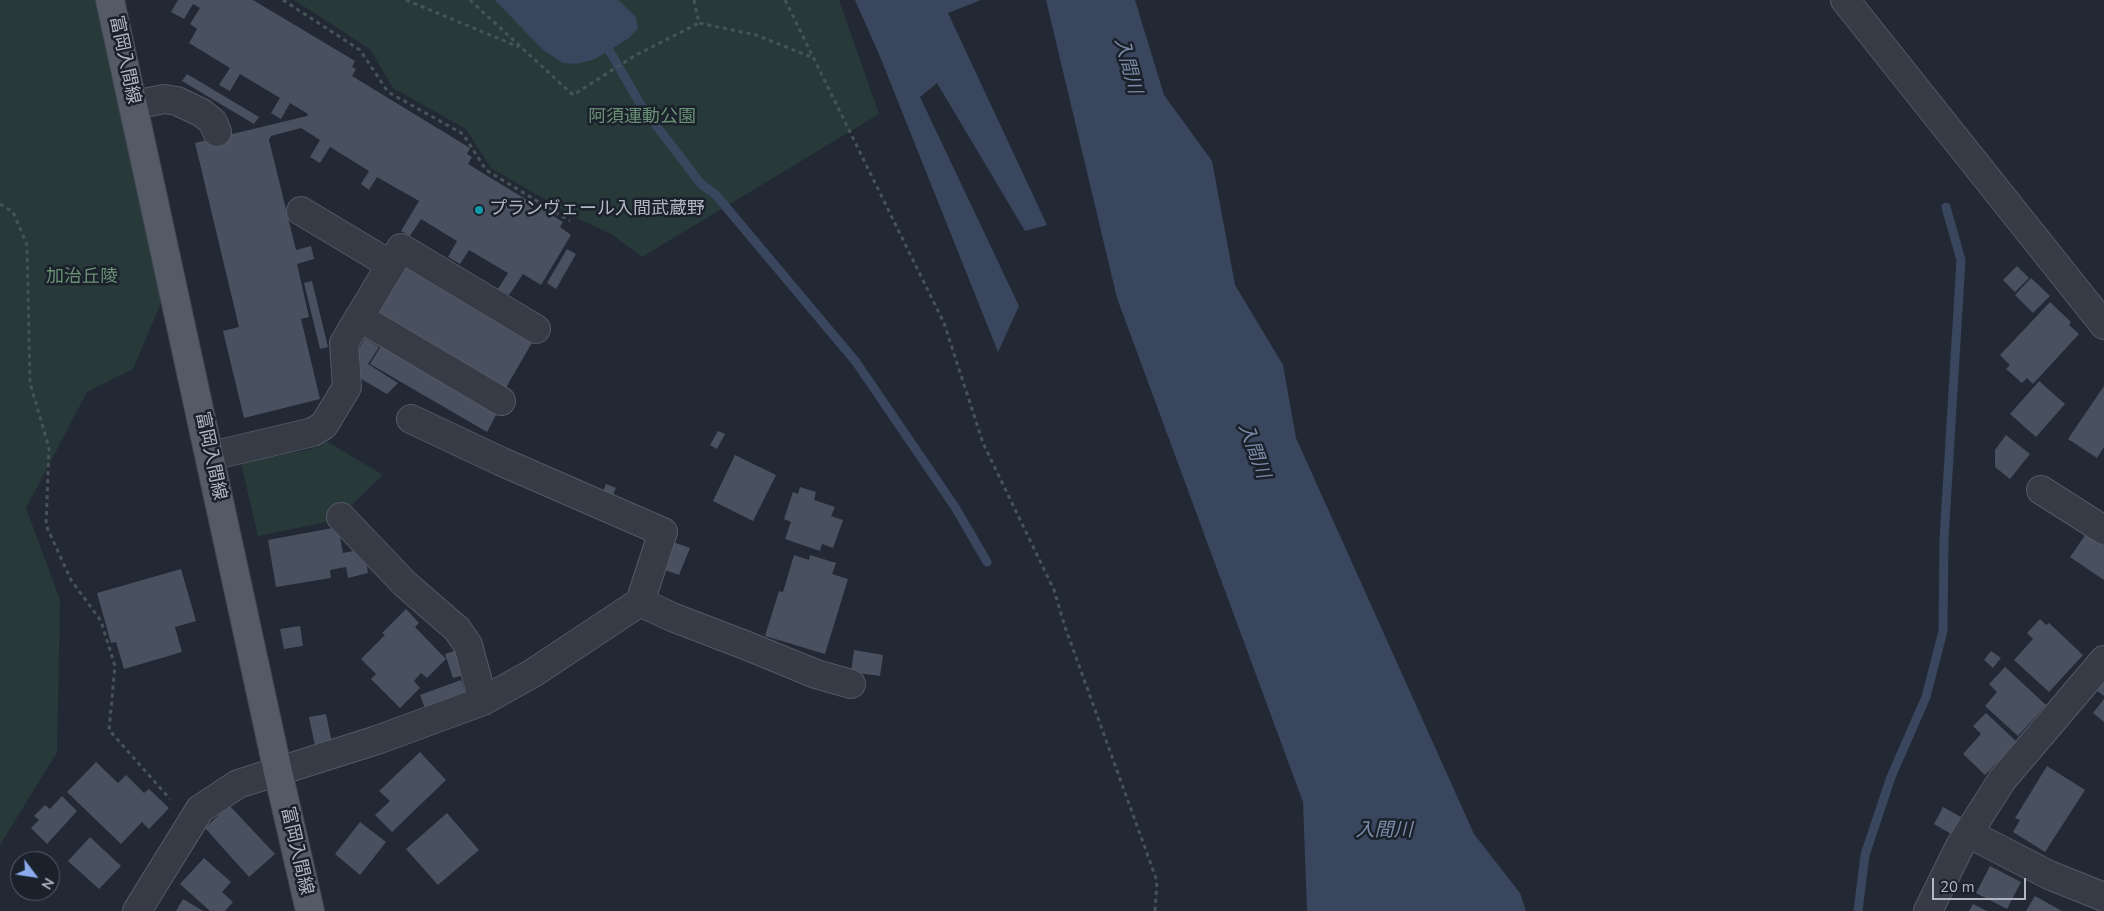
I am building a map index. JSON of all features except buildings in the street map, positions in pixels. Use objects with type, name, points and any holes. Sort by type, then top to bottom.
[{"type":"main road","name":"富岡入間線","points":[[110,0],[310,911]]},
{"type":"street","points":[[1844,0],[2104,325]]},
{"type":"street","points":[[134,105],[164,99],[177,101],[202,113],[213,122],[217,132]]},
{"type":"street","points":[[301,211],[391,266]]},
{"type":"street","points":[[211,456],[313,432],[324,425],[347,387],[344,343],[401,248],[536,329]]},
{"type":"street","points":[[360,317],[501,401]]},
{"type":"street","points":[[137,911],[190,822],[200,809],[234,788],[377,740],[483,701],[533,673],[640,602],[664,532],[500,461],[411,419]]},
{"type":"street","points":[[2041,490],[2104,530]]},
{"type":"street","points":[[341,517],[405,584],[457,629],[468,645],[483,701]]},
{"type":"street","points":[[640,602],[672,617],[745,644],[816,674],[851,684]]},
{"type":"street","points":[[1928,911],[1952,861],[2002,780],[2104,660]]},
{"type":"street","points":[[1968,833],[2049,875],[2091,900]]},
{"type":"path","points":[[283,0],[360,50],[388,92],[463,134],[486,170],[570,221]]},
{"type":"path","points":[[406,0],[522,48]]},
{"type":"path","points":[[470,0],[573,95],[636,55],[699,23],[756,35],[815,59]]},
{"type":"path","points":[[694,0],[699,23]]},
{"type":"path","points":[[785,0],[944,322],[982,443],[1054,590],[1065,627],[1157,881],[1155,911]]},
{"type":"path","points":[[0,204],[13,212],[27,245],[30,383],[49,448],[46,526],[71,580],[101,621],[116,666],[109,730],[190,822]]},
{"type":"green space","name":"加治丘陵","points":[[0,0],[97,0],[168,286],[133,369],[87,392],[26,508],[60,600],[57,752],[0,845]]},
{"type":"green space","name":"阿須運動公園","points":[[294,0],[839,0],[879,114],[642,257],[611,234],[577,218],[491,168],[466,129],[393,88],[370,49]]},
{"type":"green space","points":[[326,441],[383,475],[336,520],[258,536],[241,463],[307,450],[321,446]]},
{"type":"water","points":[[495,0],[618,0],[636,17],[638,28],[629,38],[595,59],[577,64],[563,63],[543,50]]},
{"type":"water","points":[[855,0],[981,0],[948,13],[1047,225],[1025,231],[937,83],[920,97],[1019,306],[998,352],[881,59]]},
{"type":"water","name":"入間川","points":[[1046,0],[1135,0],[1164,95],[1212,161],[1235,285],[1283,365],[1296,438],[1474,834],[1520,893],[1526,911],[1307,911],[1303,802],[1117,298]]},
{"type":"waterway","points":[[609,50],[642,107],[701,184],[716,195],[856,362],[955,507],[987,562]]},
{"type":"waterway","points":[[1858,911],[1865,855],[1891,777],[1926,697],[1943,631],[1944,539],[1961,260],[1946,207]]},
{"type":"place","name":"プランヴェール入間武蔵野","points":[[479,210]]}]
